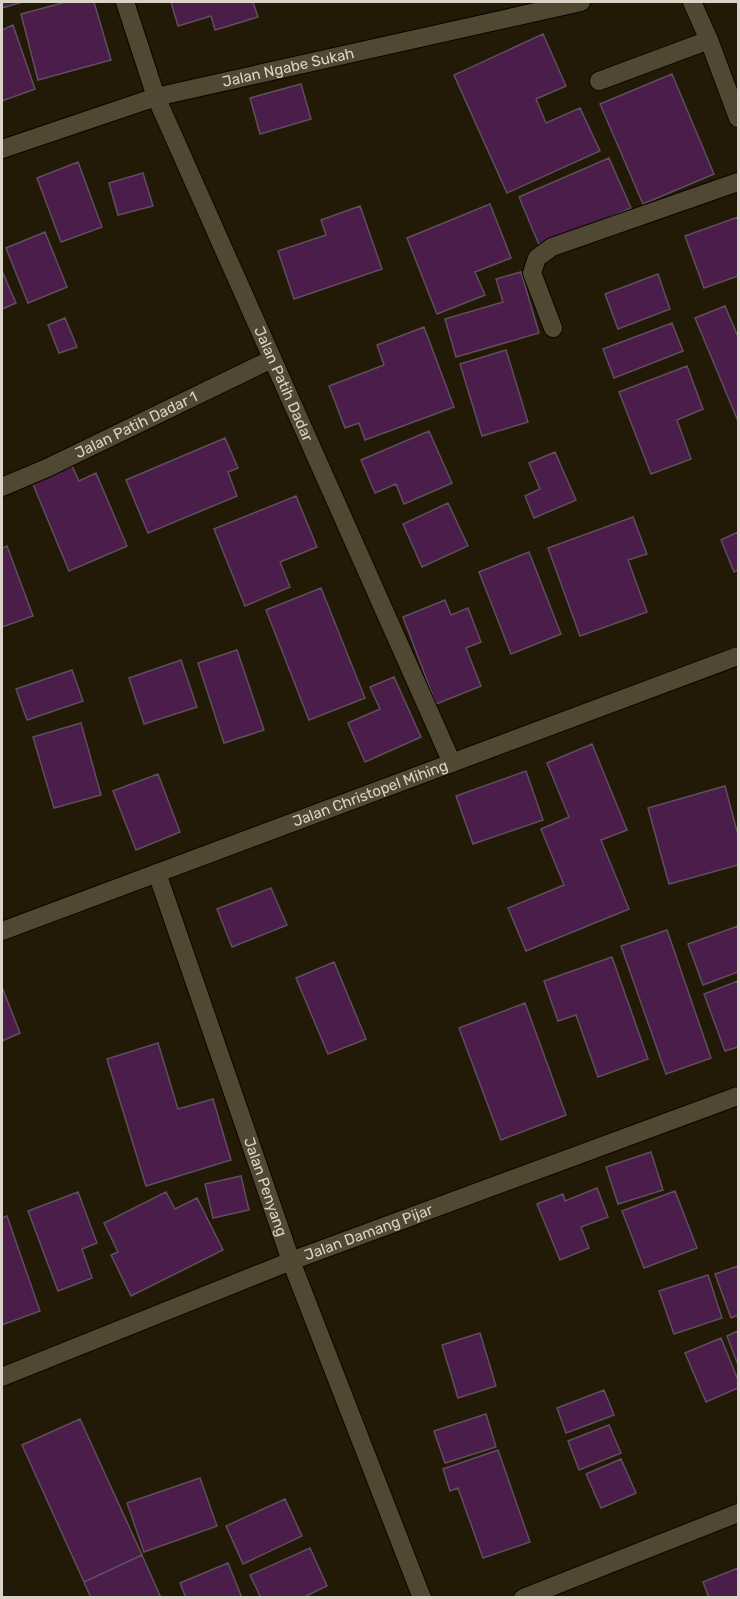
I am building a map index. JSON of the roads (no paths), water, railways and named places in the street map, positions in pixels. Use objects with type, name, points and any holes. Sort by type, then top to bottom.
[{"type":"street","name":"Jalan Patih Dadar","points":[[125,2],[156,96],[452,763]]},
{"type":"street","name":"Jalan Ngabe Sukah","points":[[2,149],[156,96],[581,2]]},
{"type":"street","points":[[692,2],[710,40],[738,118]]},
{"type":"street","points":[[599,81],[710,40]]},
{"type":"street","points":[[553,328],[532,273],[537,258],[552,247],[738,182]]},
{"type":"street","name":"Jalan Patih Dadar 1","points":[[2,487],[47,468],[272,359]]},
{"type":"street","name":"Jalan Christopel Mihing","points":[[2,931],[738,656]]},
{"type":"street","name":"Jalan Penyang","points":[[157,873],[291,1261],[422,1598]]},
{"type":"street","name":"Jalan Damang Pijar","points":[[2,1377],[291,1261],[738,1096]]},
{"type":"street","points":[[523,1598],[738,1513]]}]
